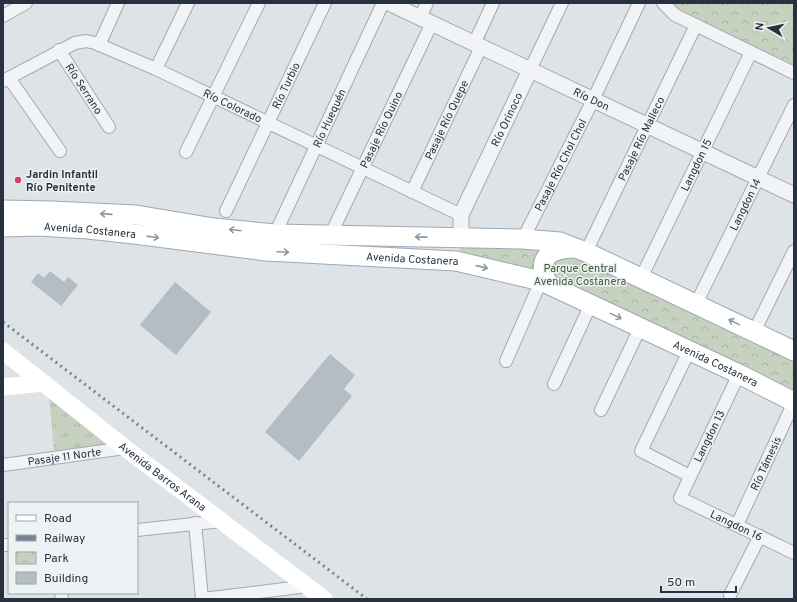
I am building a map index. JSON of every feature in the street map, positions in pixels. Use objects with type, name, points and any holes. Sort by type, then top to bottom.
[{"type":"main road","name":"Avenida Costanera","points":[[3,210],[52,210],[136,215],[214,228],[275,234],[560,242],[641,278],[794,351]]},
{"type":"main road","name":"Avenida Costanera","points":[[3,227],[38,226],[88,229],[266,251],[456,261],[544,282],[794,401]]},
{"type":"main road","points":[[544,282],[542,269],[543,262],[547,256],[561,248],[580,250]]},
{"type":"main road","name":"Avenida Barros Arana","points":[[3,351],[125,448],[324,599]]},
{"type":"main road","points":[[3,387],[44,383]]},
{"type":"street","points":[[3,16],[26,3]]},
{"type":"street","points":[[99,45],[118,3]]},
{"type":"street","points":[[156,69],[188,3]]},
{"type":"street","points":[[186,152],[259,3]]},
{"type":"street","name":"Río Turbio","points":[[226,211],[325,3]]},
{"type":"street","name":"Río Huequén","points":[[275,234],[383,3]]},
{"type":"street","name":"Río Don","points":[[389,3],[702,152],[794,194]]},
{"type":"street","name":"Pasaje Río Quino","points":[[330,236],[363,169],[426,21],[427,3]]},
{"type":"street","name":"Pasaje Río Quepe","points":[[412,192],[494,3]]},
{"type":"street","name":"Río Orinoco","points":[[460,238],[461,215],[562,3]]},
{"type":"street","name":"Pasaje Río Chol Chol","points":[[523,240],[593,100],[639,3]]},
{"type":"street","points":[[663,3],[675,15],[794,73]]},
{"type":"street","name":"Pasaje Río Malleco","points":[[580,250],[647,126],[696,25]]},
{"type":"street","name":"Río Colorado","points":[[6,80],[59,50],[80,41],[91,41],[156,69],[461,215]]},
{"type":"street","name":"Río Serrano","points":[[59,50],[109,127]]},
{"type":"street","name":"Langdon 15","points":[[641,278],[751,52]]},
{"type":"street","points":[[6,80],[60,152]]},
{"type":"street","name":"Langdon 14","points":[[696,304],[794,106]]},
{"type":"street","points":[[754,332],[794,251]]},
{"type":"street","points":[[506,361],[544,282]]},
{"type":"street","points":[[554,384],[592,304]]},
{"type":"street","points":[[601,410],[640,328]]},
{"type":"street","points":[[689,351],[641,451],[690,476]]},
{"type":"street","name":"Langdon 13","points":[[680,498],[739,374]]},
{"type":"street","name":"Río Támesis","points":[[737,525],[794,401]]},
{"type":"street","name":"Pasaje 11 Norte","points":[[3,465],[125,448]]},
{"type":"street","name":"Langdon 16","points":[[680,498],[794,553]]},
{"type":"street","points":[[138,530],[222,521]]},
{"type":"street","points":[[195,523],[202,599],[277,594],[308,586]]},
{"type":"street","points":[[730,595],[760,536]]},
{"type":"green space","points":[[666,3],[794,3],[794,69]]},
{"type":"green space","name":"Parque Central Avenida Costanera","points":[[462,240],[560,245],[794,354],[794,399],[542,279],[458,259]]},
{"type":"green space","points":[[49,394],[108,443],[107,447],[54,452]]},
{"type":"building","points":[[50,271],[64,282],[68,277],[78,285],[61,306],[31,282],[38,273],[44,278]]},
{"type":"building","points":[[175,282],[211,312],[176,355],[140,325]]},
{"type":"building","points":[[330,354],[355,375],[344,389],[352,396],[299,461],[265,432]]},
{"type":"railway","points":[[3,322],[367,599]]},
{"type":"place","name":"Jardin Infantil Río Penitente","points":[[18,180]]}]
